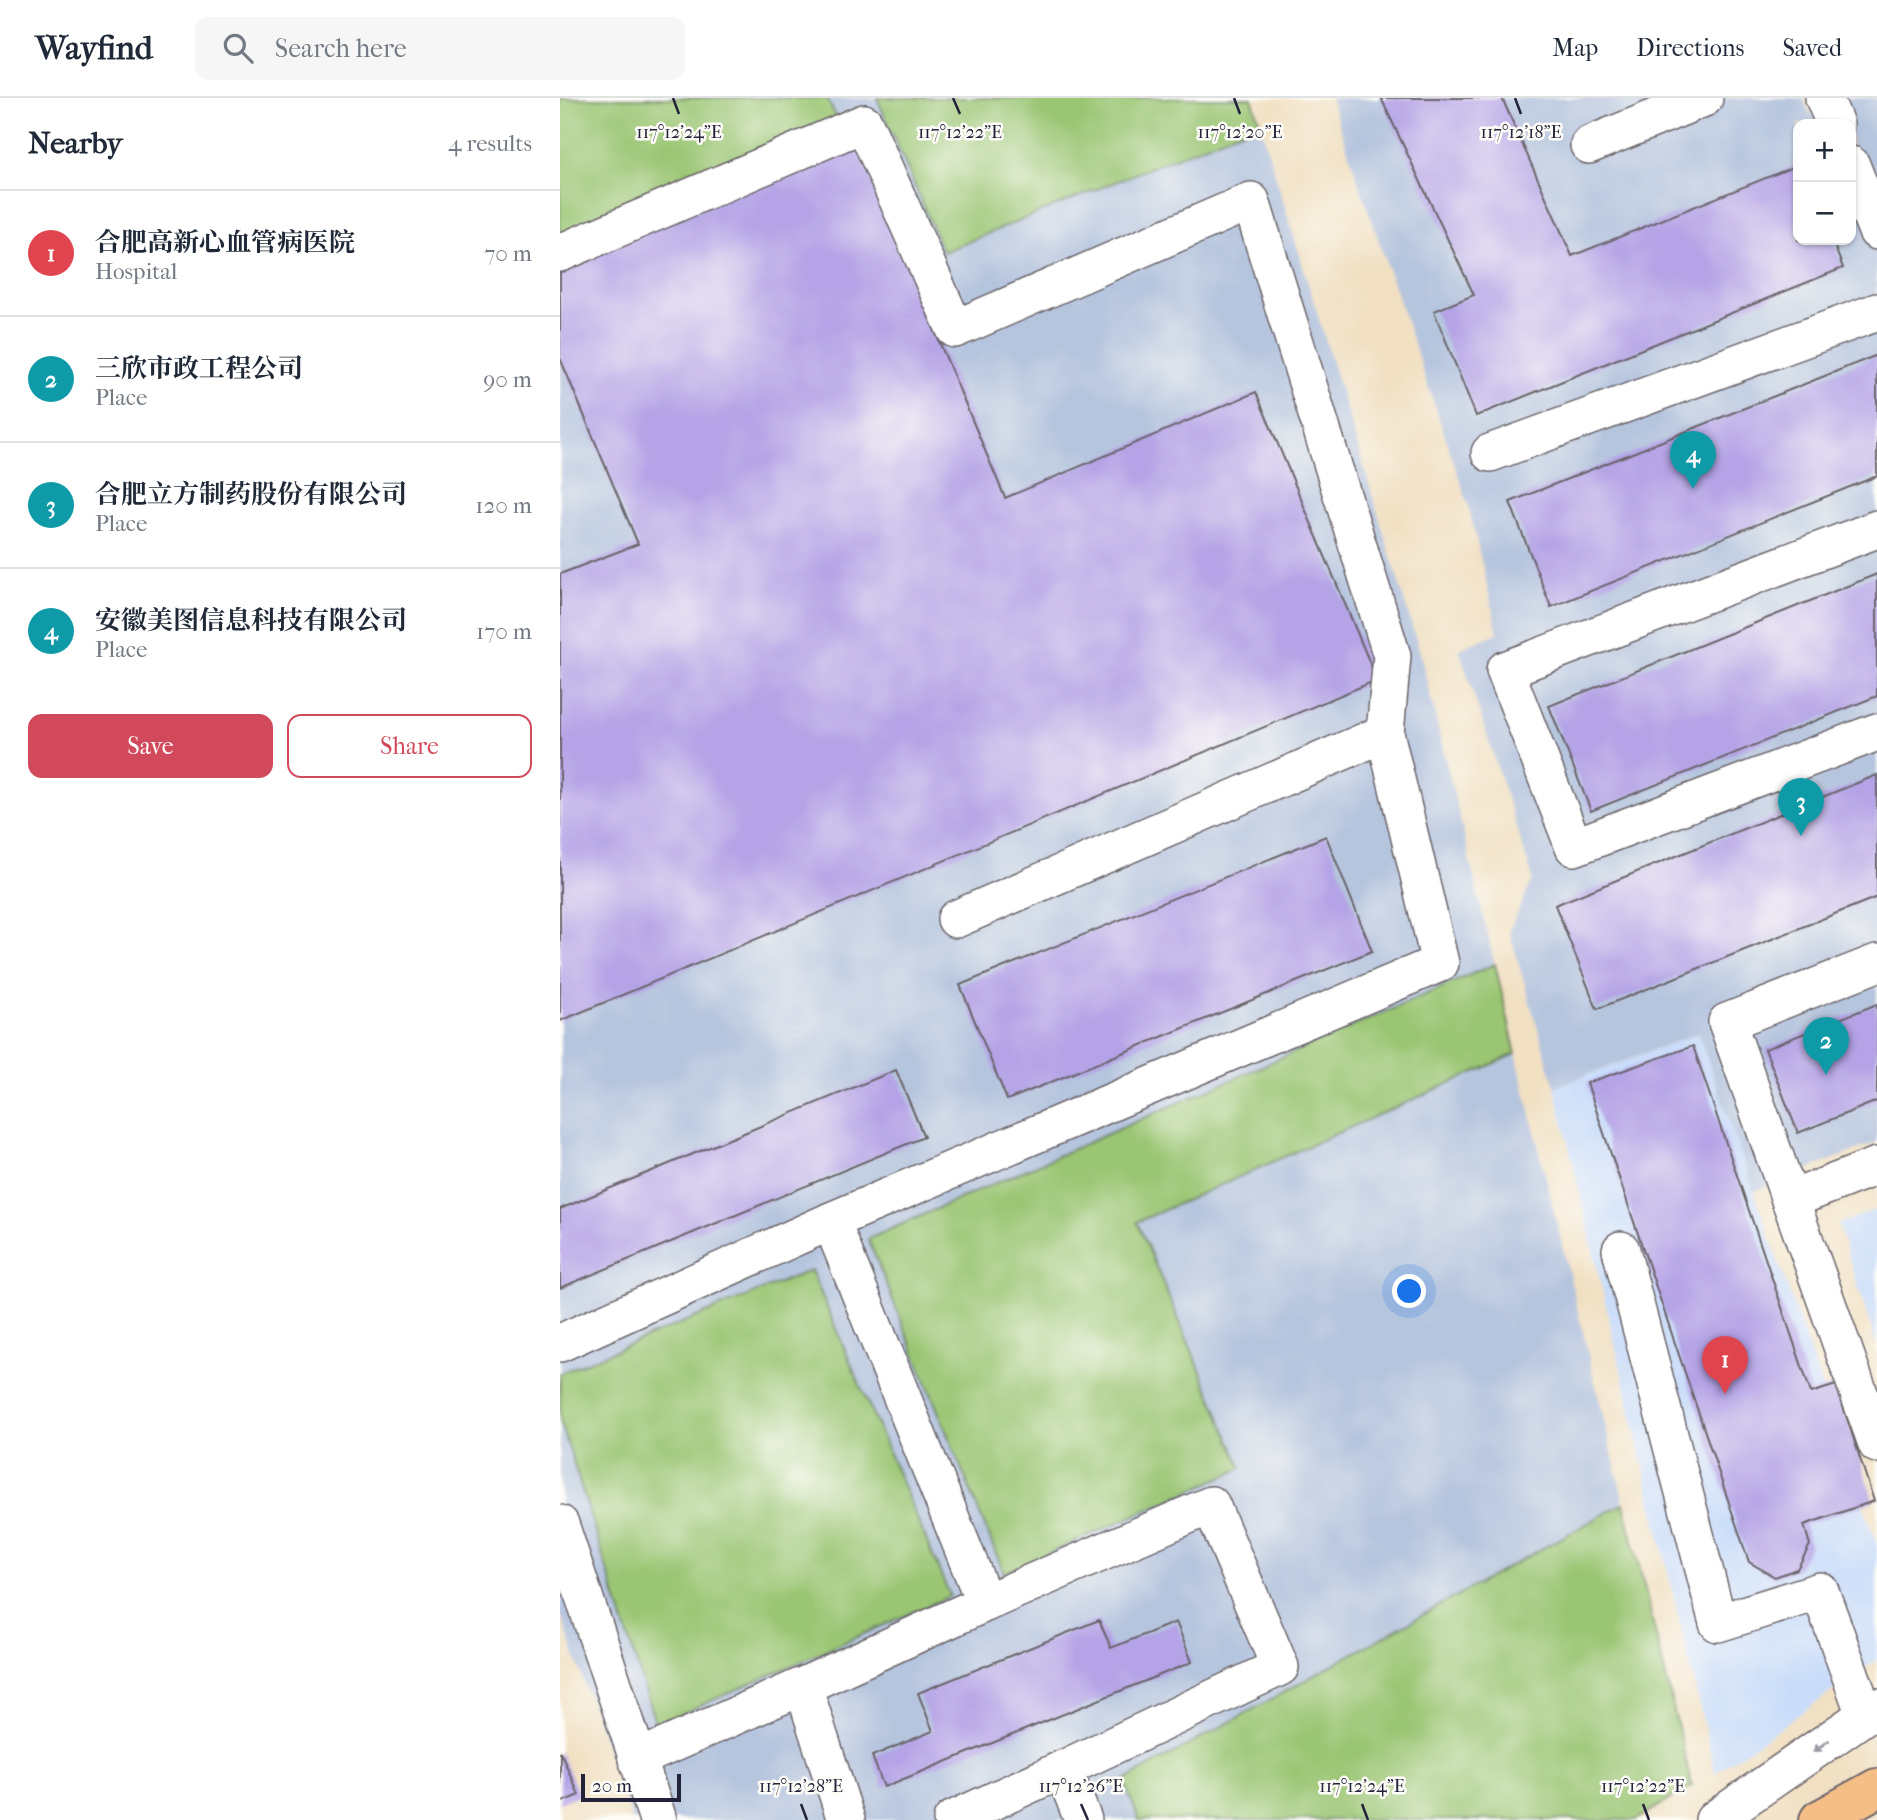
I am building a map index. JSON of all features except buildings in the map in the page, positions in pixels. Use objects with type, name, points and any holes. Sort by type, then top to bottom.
[{"type":"highway","points":[[1819,1820],[1877,1788]]},
{"type":"highway","points":[[1865,1820],[1877,1812]]},
{"type":"street","points":[[1589,145],[1704,98]]},
{"type":"street","points":[[1824,98],[1833,119]]},
{"type":"street","points":[[560,253],[864,123],[955,328],[1251,201],[1392,656],[1385,733],[1440,963],[831,1221],[560,1343]]},
{"type":"street","points":[[1856,178],[1877,231]]},
{"type":"street","points":[[1490,453],[1877,312]]},
{"type":"street","points":[[1877,529],[1505,670],[1574,847],[1877,732]]},
{"type":"street","points":[[956,919],[1385,733]]},
{"type":"street","points":[[1877,963],[1727,1023],[1877,1444]]},
{"type":"street","points":[[1790,1200],[1877,1166]]},
{"type":"street","points":[[831,1221],[985,1603]]},
{"type":"street","points":[[1622,1250],[1718,1623],[1820,1591],[1871,1711],[1714,1820]]},
{"type":"street","points":[[637,1759],[1211,1505],[1280,1667],[952,1820]]},
{"type":"street","points":[[560,1524],[658,1820]]},
{"type":"street","points":[[803,1686],[846,1820]]},
{"type":"street","points":[[1063,1769],[1083,1820]]},
{"type":"shaded area","points":[[560,98],[1252,98],[1419,649],[1692,1786],[1636,1820],[632,1820],[560,1613]]},
{"type":"shaded area","points":[[1330,98],[1803,98],[1810,114],[1849,98],[1877,98],[1877,1142],[1754,1191],[1698,1033],[1555,1087],[1509,931],[1533,879],[1459,649],[1498,633],[1468,504]]},
{"type":"shaded area","points":[[1699,1033],[1877,1545],[1877,1660],[1715,1773],[1555,1087]]},
{"type":"shaded area","points":[[1877,1209],[1877,1346],[1838,1224]]},
{"type":"green space","points":[[560,98],[827,98],[837,120],[560,237]]},
{"type":"green space","points":[[877,98],[1252,98],[1260,123],[943,252]]},
{"type":"green space","points":[[1495,964],[1516,1054],[1137,1222],[1242,1468],[1004,1573],[868,1239]]},
{"type":"green space","points":[[811,1270],[950,1596],[656,1725],[560,1420],[560,1373]]},
{"type":"green space","points":[[1624,1503],[1692,1786],[1636,1820],[1139,1820],[1124,1781]]},
{"type":"place","name":"安徽美图信息科技有限公司","points":[[1693,489]]},
{"type":"place","name":"合肥立方制药股份有限公司","points":[[1801,836]]},
{"type":"place","name":"三欣市政工程公司","points":[[1826,1075]]},
{"type":"place","name":"合肥高新心血管病医院","points":[[1725,1394]]}]
